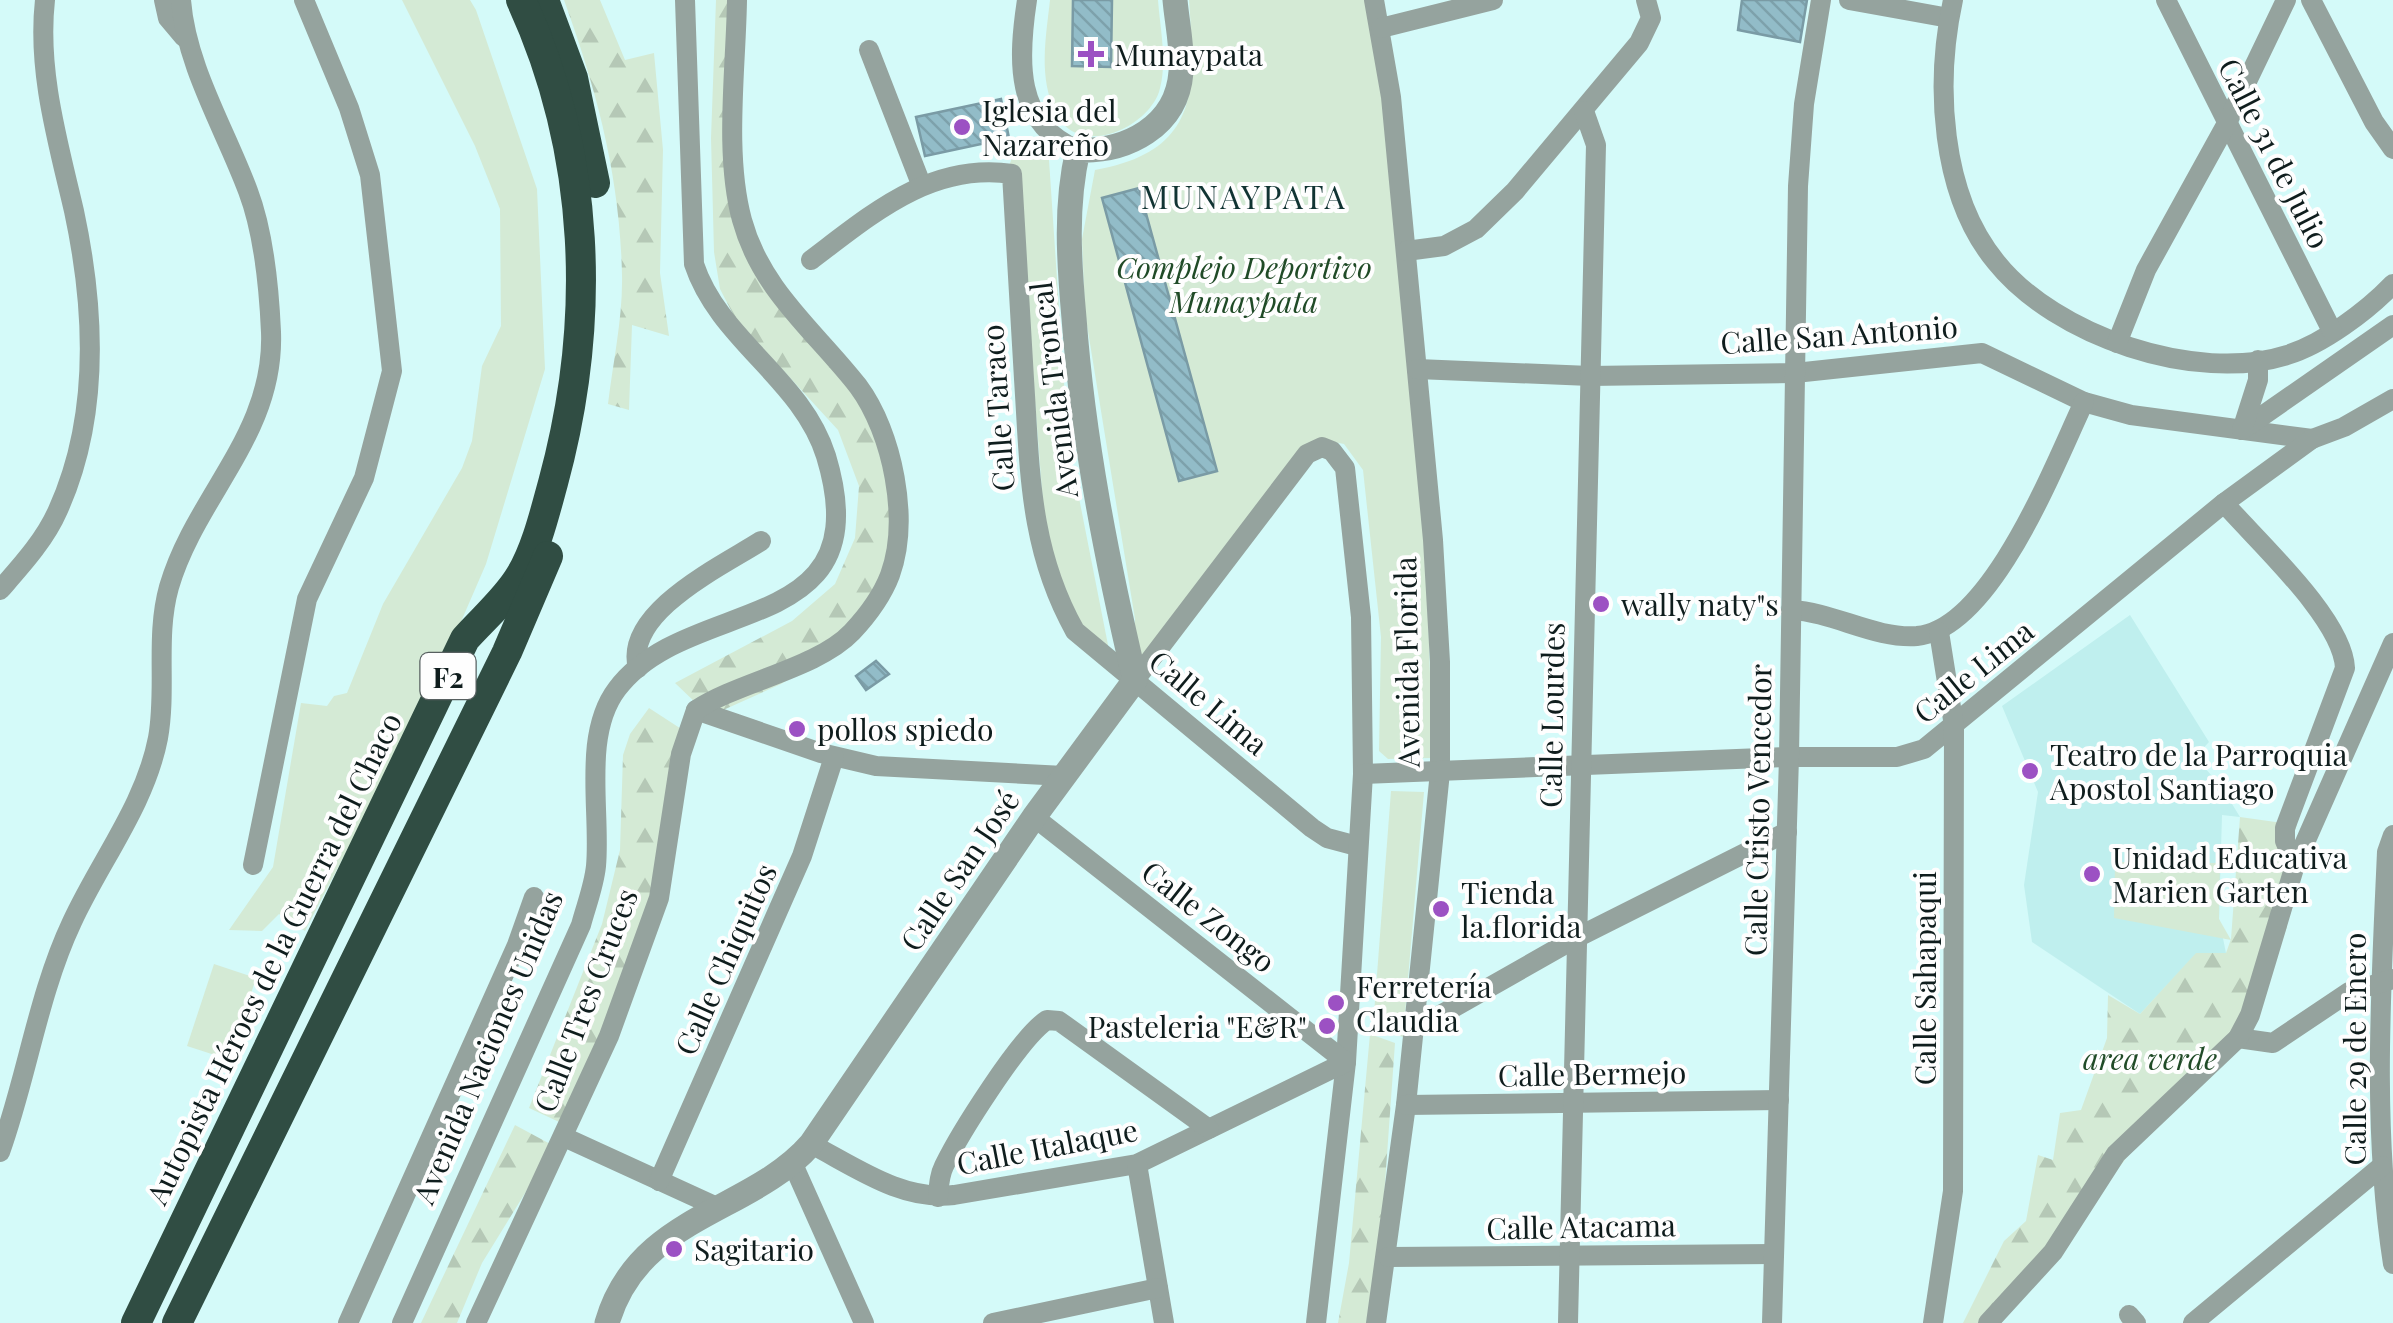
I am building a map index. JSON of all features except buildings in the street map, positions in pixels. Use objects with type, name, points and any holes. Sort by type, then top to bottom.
[{"type":"highway","name":"Autopista Héroes de la Guerra del Chaco","points":[[136,1323],[466,639],[521,575],[546,506],[566,435],[579,351],[581,248],[566,135],[553,85],[520,0]]},
{"type":"highway","name":"F2","points":[[176,1323],[507,652],[566,510],[585,435],[598,356],[603,283],[600,214],[589,143],[573,78],[544,0]]},
{"type":"street","points":[[0,590],[58,510],[86,414],[92,366],[75,215],[43,52],[45,0]]},
{"type":"street","points":[[0,1152],[21,1093],[53,967],[72,920],[129,818],[158,737],[161,636],[168,590],[189,533],[246,440],[266,388],[271,335],[266,273],[250,196],[184,37],[168,18],[164,0]]},
{"type":"street","points":[[181,0],[184,37]]},
{"type":"street","points":[[253,865],[307,599],[364,478],[392,371],[370,175],[349,108],[304,0]]},
{"type":"street","name":"Avenida Naciones Unidas","points":[[402,1323],[581,925],[596,869],[599,731],[617,689],[638,668],[665,650],[794,595],[822,566],[835,512],[825,452],[806,414],[724,320],[700,284],[694,264],[685,0]]},
{"type":"street","points":[[696,710],[849,635],[880,596],[891,573],[898,536],[896,494],[878,424],[860,388],[788,310],[758,265],[741,217],[734,140],[737,0]]},
{"type":"street","points":[[1027,0],[1021,64],[1024,95],[1050,133],[1078,150],[1109,152],[1134,142],[1158,123],[1176,96],[1182,72],[1175,0]]},
{"type":"street","name":"Avenida Florida","points":[[1374,0],[1381,28],[1417,370],[1437,610],[1440,772],[1406,1106],[1376,1323]]},
{"type":"street","name":"Calle Cristo Vencedor","points":[[1772,1323],[1802,120],[1821,0]]},
{"type":"street","points":[[1850,0],[1951,9],[1945,110],[1949,150],[1977,233],[2018,284],[2046,306],[2117,343],[2191,361],[2258,360],[2306,348],[2393,284]]},
{"type":"street","name":"Calle 31 de Julio","points":[[2166,0],[2332,331]]},
{"type":"street","points":[[2117,343],[2146,270],[2226,124],[2286,0]]},
{"type":"street","points":[[2311,0],[2374,122],[2393,148]]},
{"type":"street","points":[[1381,28],[1489,1]]},
{"type":"street","points":[[1406,251],[1444,246],[1476,230],[1584,111],[1639,43],[1650,26],[1651,2]]},
{"type":"street","points":[[811,260],[921,184],[869,50]]},
{"type":"street","name":"Calle Lourdes","points":[[1568,1323],[1596,144],[1584,111]]},
{"type":"street","name":"Avenida Troncal","points":[[1078,150],[1069,216],[1079,390],[1113,586],[1135,680]]},
{"type":"street","name":"Calle Taraco","points":[[921,184],[981,170],[1012,174],[1031,487],[1039,550],[1056,597],[1075,630]]},
{"type":"street","points":[[2242,430],[2393,324]]},
{"type":"street","name":"Calle San Antonio","points":[[1417,370],[1590,376],[1795,373],[1982,353],[2084,402],[2149,418],[2312,438]]},
{"type":"street","points":[[2242,430],[2258,380],[2258,360]]},
{"type":"street","points":[[2312,438],[2344,427],[2393,400]]},
{"type":"street","points":[[1791,610],[1816,612],[1890,634],[1939,632],[1965,614],[2025,526],[2084,402]]},
{"type":"street","name":"Calle Lima","points":[[1363,774],[1788,757],[1897,757],[1924,749],[2224,502],[2312,438]]},
{"type":"street","name":"Calle San José","points":[[608,1323],[637,1265],[670,1236],[802,1153],[1034,817],[1307,454],[1322,447],[1332,451],[1344,468]]},
{"type":"street","name":"Avenida Florida","points":[[1316,1323],[1346,1062],[1363,774],[1361,617],[1344,468]]},
{"type":"street","points":[[2224,502],[2320,614],[2344,650],[2345,668],[2286,828],[2285,841],[2295,865]]},
{"type":"street","points":[[638,668],[644,628],[663,606],[761,540]]},
{"type":"street","name":"Calle Lima","points":[[1075,630],[1312,828],[1326,838],[1357,846]]},
{"type":"street","name":"Calle Sahapaqui","points":[[1933,1323],[1953,1190],[1954,726],[1939,632]]},
{"type":"street","points":[[1988,1323],[2053,1252],[2116,1154],[2238,1038],[2250,1015],[2295,865],[2393,642]]},
{"type":"street","points":[[696,710],[834,757],[876,766],[1064,776]]},
{"type":"street","name":"Calle Tres Cruces","points":[[476,1323],[608,1036],[658,898],[682,754],[696,710]]},
{"type":"street","name":"Calle Chiquitos","points":[[658,1181],[802,856],[834,757]]},
{"type":"street","name":"Calle Zongo","points":[[1034,817],[1346,1062]]},
{"type":"street","points":[[1412,1022],[1438,1017],[1576,938],[1787,832]]},
{"type":"street","name":"Calle 29 de Enero","points":[[2393,835],[2387,852],[2388,1124],[2382,1166],[2393,1264]]},
{"type":"street","points":[[348,1323],[458,1069],[518,945],[534,897]]},
{"type":"street","points":[[2238,1038],[2273,1043],[2349,992],[2387,982]]},
{"type":"street","points":[[938,1197],[940,1177],[956,1146],[1029,1035],[1047,1020],[1060,1021],[1209,1129]]},
{"type":"street","name":"Calle Italaque","points":[[802,1153],[908,1193],[938,1197],[1137,1164],[1346,1062]]},
{"type":"street","name":"Calle Bermejo","points":[[1406,1106],[1778,1100]]},
{"type":"street","points":[[564,1138],[717,1206]]},
{"type":"street","points":[[802,1153],[864,1323]]},
{"type":"street","points":[[1137,1164],[1164,1323]]},
{"type":"street","points":[[2193,1323],[2382,1166]]},
{"type":"street","name":"Calle Atacama","points":[[1388,1257],[1774,1254]]},
{"type":"street","points":[[992,1323],[1158,1288]]},
{"type":"shaded area","points":[[2130,615],[2209,742],[2195,757],[2221,786],[2240,817],[2222,815],[2219,919],[2226,953],[2196,954],[2140,1014],[2032,942],[2024,885],[2038,792],[2002,706]]},
{"type":"green space","points":[[402,0],[470,0],[476,10],[537,189],[545,369],[486,564],[434,684],[305,931],[279,914],[262,931],[229,930],[273,867],[301,703],[327,706],[334,696],[347,693],[383,604],[462,468],[472,441],[482,366],[501,326],[500,209],[475,146]]},
{"type":"green space","points":[[564,0],[600,0],[625,60],[654,53],[663,150],[660,273],[669,336],[632,325],[629,410],[608,404],[622,291],[617,203],[596,101]]},
{"type":"green space","points":[[716,0],[743,0],[739,139],[749,241],[882,422],[903,553],[850,642],[781,684],[721,711],[698,705],[675,683],[792,621],[835,584],[855,538],[859,486],[838,430],[735,318],[720,289],[714,252],[711,138]]},
{"type":"green space","points":[[1050,0],[1158,0],[1162,81],[1152,105],[1141,117],[1111,134],[1080,134],[1066,127],[1050,100],[1045,72]]},
{"type":"green space","name":"Complejo Deportivo Munaypata","points":[[1189,0],[1369,0],[1395,188],[1414,378],[1432,758],[1388,759],[1379,751],[1381,637],[1363,470],[1344,444],[1329,441],[1134,667],[1135,619],[1085,313],[1082,239],[1095,170],[1130,161],[1156,148],[1173,131],[1184,110],[1192,61]]},
{"type":"green space","name":"Complejo Deportivo Munaypata","points":[[1020,136],[1049,160],[1068,442],[1109,650],[1073,622],[1045,528],[1018,186],[1009,166]]},
{"type":"green space","points":[[649,708],[689,734],[651,902],[570,1127],[529,1108],[602,924],[620,850],[623,755],[630,734]]},
{"type":"green space","points":[[1391,791],[1424,792],[1403,1037],[1373,1027]]},
{"type":"green space","name":"area verde","points":[[2240,817],[2297,825],[2285,857],[2287,927],[2253,1021],[2145,1134],[1998,1323],[1963,1323],[2004,1241],[2026,1221],[2038,1155],[2053,1160],[2060,1113],[2081,1110],[2107,1038],[2108,995],[2140,1014],[2196,953],[2226,953],[2231,939]]},
{"type":"green space","points":[[2115,862],[2220,863],[2219,919],[2231,940],[2114,918]]},
{"type":"green space","points":[[214,964],[256,978],[230,1060],[187,1046]]},
{"type":"green space","points":[[1370,1034],[1395,1043],[1380,1253],[1366,1323],[1338,1323],[1349,1263]]},
{"type":"green space","points":[[515,1125],[554,1146],[482,1263],[457,1323],[421,1323]]},
{"type":"place","name":"Munaypata","points":[[1091,54]]},
{"type":"place","name":"Iglesia del Nazareño","points":[[962,127]]},
{"type":"place","name":"wally naty\"s","points":[[1601,604]]},
{"type":"place","name":"pollos spiedo","points":[[797,729]]},
{"type":"place","name":"Teatro de la Parroquia Apostol Santiago","points":[[2030,771]]},
{"type":"place","name":"Unidad Educativa Marien Garten","points":[[2092,874]]},
{"type":"place","name":"Tienda la.florida","points":[[1441,909]]},
{"type":"place","name":"Ferretería Claudia","points":[[1336,1003]]},
{"type":"place","name":"Pasteleria \"E&R\"","points":[[1327,1026]]},
{"type":"place","name":"Sagitario","points":[[674,1249]]},
{"type":"district","name":"MUNAYPATA","points":[[1244,195]]}]
